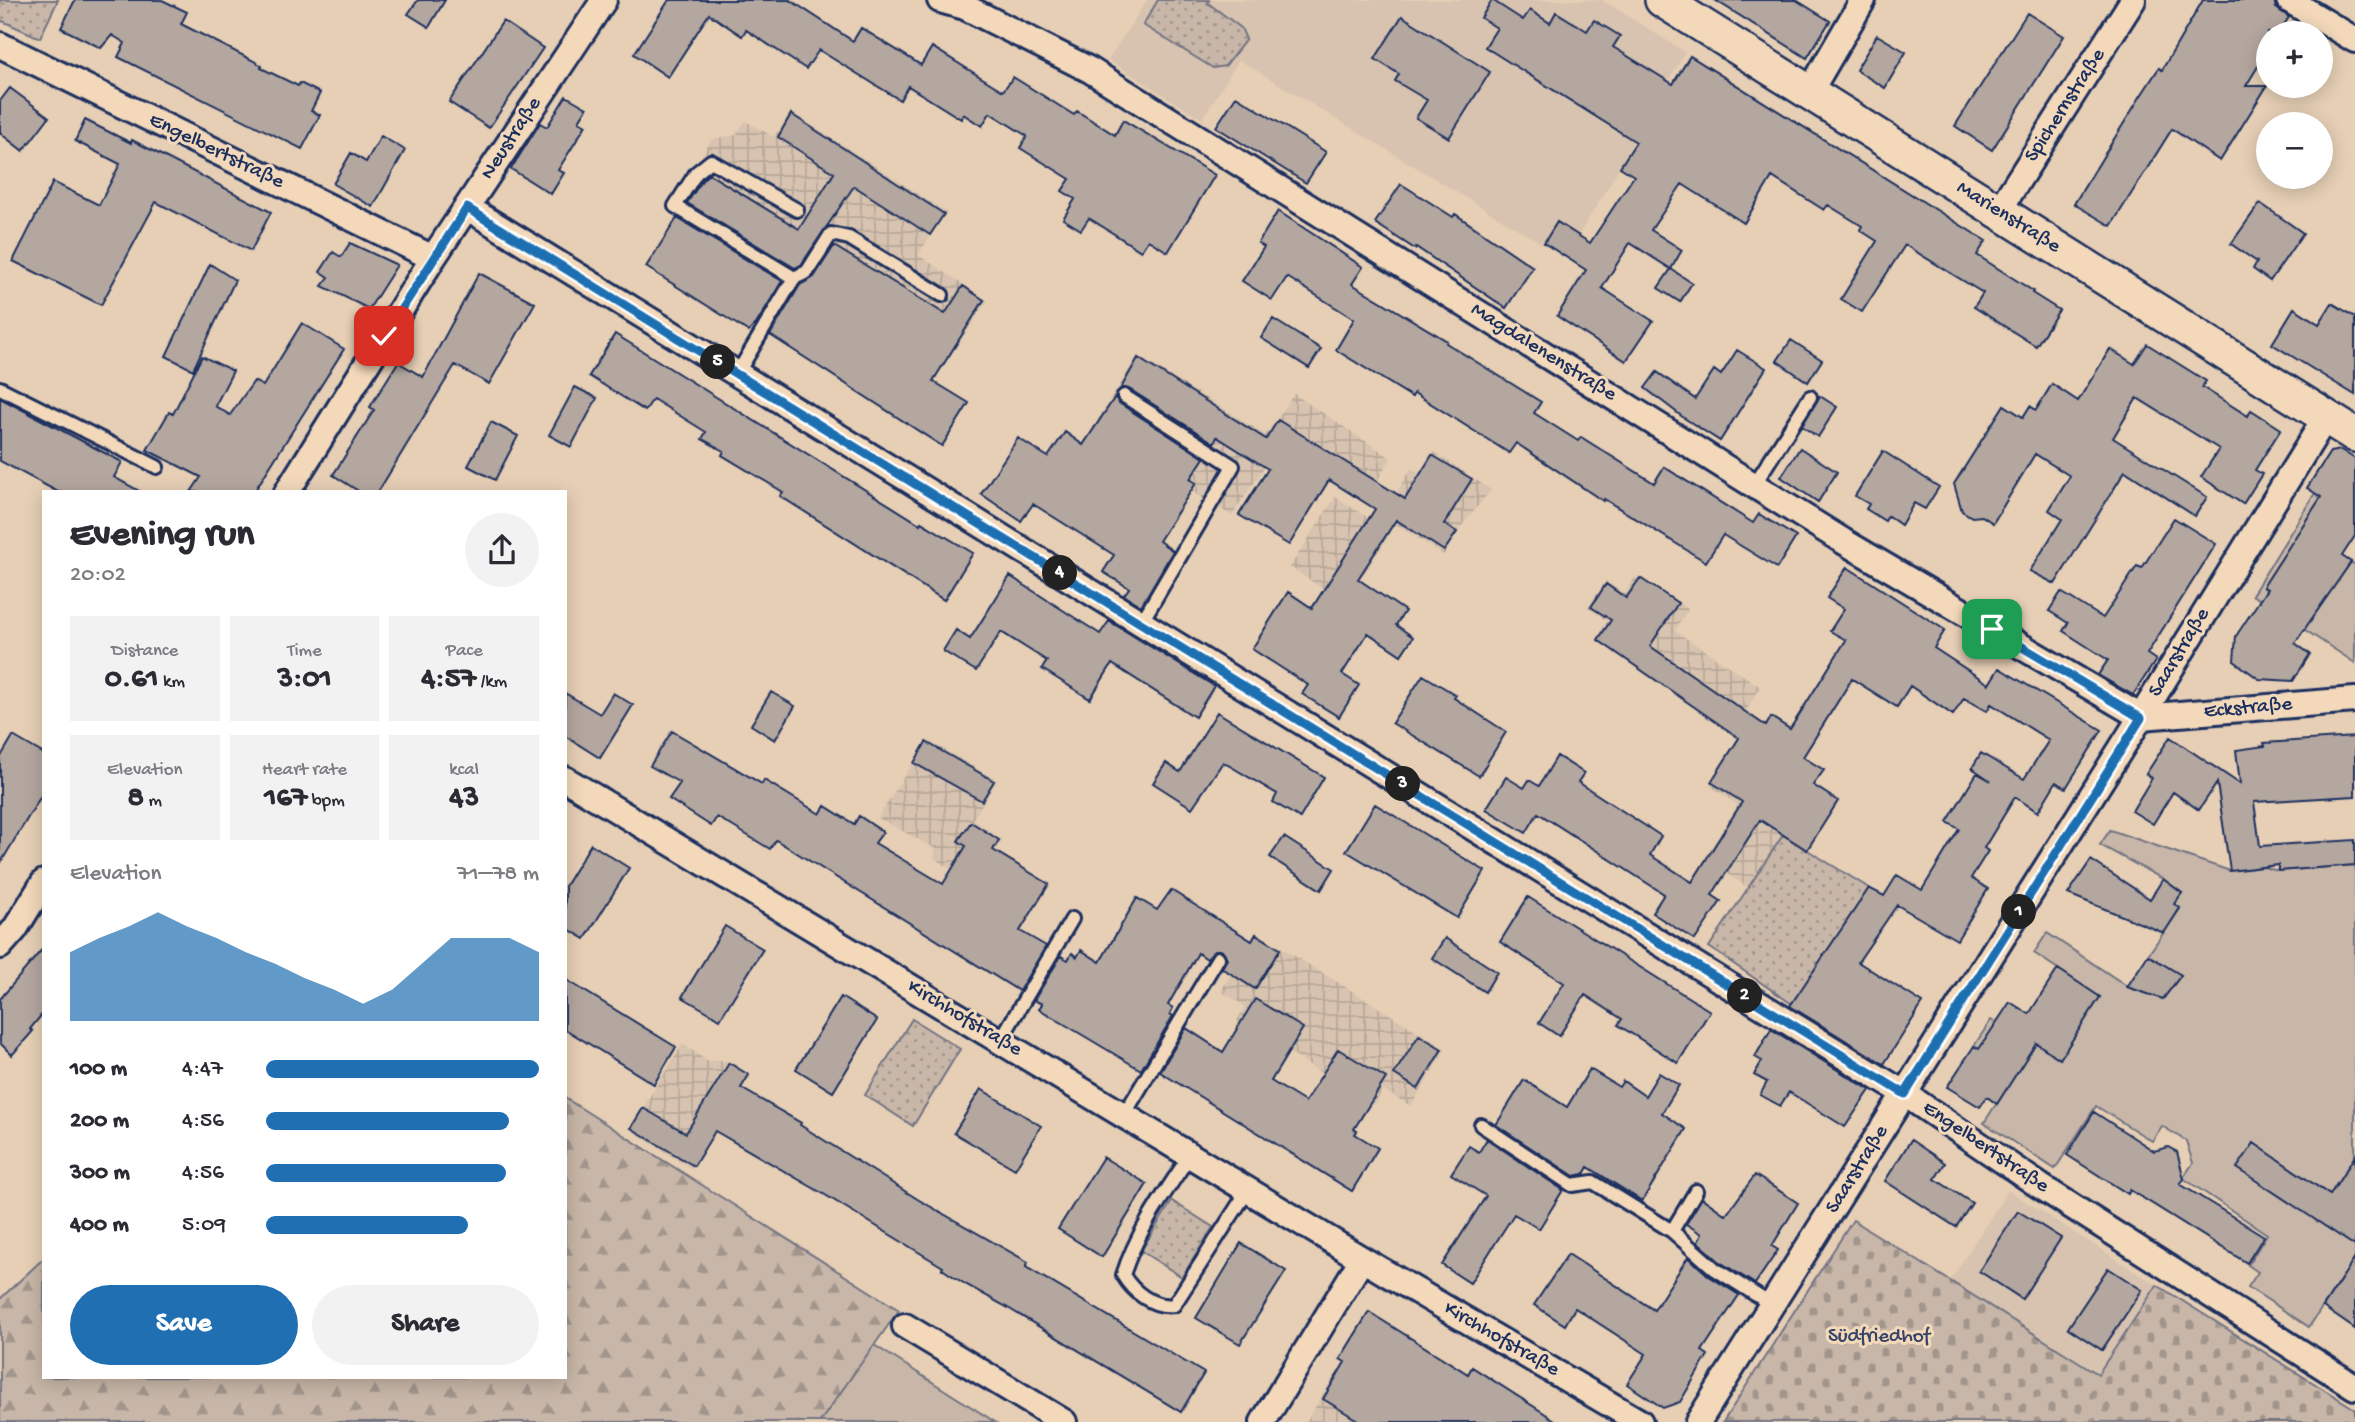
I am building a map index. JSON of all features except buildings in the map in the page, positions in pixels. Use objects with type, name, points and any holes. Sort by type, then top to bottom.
[{"type":"street","name":"Neustraße","points":[[288,490],[433,258],[604,0]]},
{"type":"street","name":"Magdalenenstraße","points":[[940,0],[965,7],[1090,70],[1843,541],[2141,718]]},
{"type":"street","points":[[1809,93],[1864,0]]},
{"type":"street","name":"Spichernstraße","points":[[1998,212],[2133,0]]},
{"type":"street","points":[[2289,0],[2355,40]]},
{"type":"street","name":"Marienstraße","points":[[1680,5],[1809,93],[2355,435]]},
{"type":"street","name":"Engelbertstraße","points":[[0,46],[433,258]]},
{"type":"street","name":"Engelbertstraße","points":[[467,208],[1905,1094],[2040,1186],[2355,1387]]},
{"type":"street","name":"Saarstraße","points":[[1698,1422],[2141,718],[2326,417]]},
{"type":"street","name":"Eckstraße","points":[[2141,718],[2355,700]]},
{"type":"street","name":"Kirchhofstraße","points":[[567,780],[1362,1259],[1640,1422]]},
{"type":"street","points":[[0,946],[15,929],[42,885]]},
{"type":"street","points":[[1263,1422],[1362,1259]]},
{"type":"street","points":[[905,1326],[1064,1422]]},
{"type":"lane","points":[[794,278],[675,206],[696,173],[711,161],[797,210]]},
{"type":"lane","points":[[737,374],[794,278],[807,272],[831,234],[849,238],[942,295]]},
{"type":"lane","points":[[0,388],[157,467]]},
{"type":"lane","points":[[1124,396],[1233,466],[1141,623]]},
{"type":"lane","points":[[1754,485],[1810,397]]},
{"type":"lane","points":[[1000,1041],[1072,919]]},
{"type":"lane","points":[[1124,1115],[1219,958]]},
{"type":"lane","points":[[1481,1125],[1572,1185],[1593,1182],[1672,1231],[1715,1269],[1772,1305]]},
{"type":"lane","points":[[1190,1155],[1128,1258],[1123,1275],[1130,1286],[1147,1298],[1163,1306],[1174,1305],[1248,1190]]},
{"type":"lane","points":[[1672,1231],[1696,1191]]},
{"type":"shaded area","points":[[1147,0],[1602,0],[1685,52],[1604,194],[1564,257],[1239,60],[1202,119],[1108,60]]},
{"type":"shaded area","points":[[791,112],[946,212],[918,255],[987,300],[951,356],[680,190],[712,139],[736,135],[745,121],[774,137]]},
{"type":"shaded area","points":[[1138,356],[1266,435],[1294,394],[1391,458],[1364,503],[1276,449],[1232,516],[1091,430]]},
{"type":"shaded area","points":[[1434,452],[1491,490],[1459,529],[1444,555],[1382,515],[1411,469],[1419,473]]},
{"type":"shaded area","points":[[1335,497],[1391,532],[1345,603],[1290,567]]},
{"type":"shaded area","points":[[1636,576],[1688,609],[1675,631],[1761,687],[1732,733],[1596,640],[1607,621],[1588,607],[1606,581],[1625,594]]},
{"type":"shaded area","points":[[1740,734],[1839,801],[1807,850],[1783,835],[1748,888],[1705,858],[1738,805],[1709,785]]},
{"type":"shaded area","points":[[927,740],[997,780],[973,819],[1001,840],[975,885],[934,858],[936,849],[878,818]]},
{"type":"shaded area","points":[[1256,932],[1446,1049],[1411,1106],[1383,1090],[1374,1105],[1237,1021],[1245,1006],[1221,991]]},
{"type":"shaded area","points":[[683,1044],[707,1061],[730,1061],[750,1075],[692,1169],[629,1129]]},
{"type":"shaded area","points":[[2008,1190],[2157,1285],[2099,1374],[1950,1281]]},
{"type":"shaded area","points":[[1333,1378],[1405,1421],[1306,1422]]},
{"type":"green space","points":[[0,0],[58,0],[40,38],[0,20]]},
{"type":"green space","points":[[1158,0],[1209,0],[1208,3],[1241,28],[1246,39],[1225,66],[1213,68],[1143,25]]},
{"type":"green space","points":[[2315,493],[2321,498],[2263,587],[2317,611],[2351,562],[2355,565],[2355,663],[2252,595]]},
{"type":"green space","points":[[2110,830],[2230,871],[2263,867],[2278,871],[2355,865],[2355,1156],[2314,1219],[2355,1246],[2355,1283],[2343,1276],[2309,1327],[2248,1287],[2258,1272],[2248,1265],[2267,1234],[2183,1178],[2193,1163],[2186,1141],[2162,1126],[2152,1141],[2096,1106],[2055,1169],[1984,1123],[2016,1073],[1974,1046],[1991,1020],[2023,1040],[2026,1036],[2060,1058],[2100,997],[2034,953],[2047,933],[2130,988],[2163,999],[2181,975],[2148,955],[2180,909],[2174,904],[2182,893],[2163,879],[2100,845]]},
{"type":"green space","points":[[1783,835],[1869,888],[1792,1004],[1709,947]]},
{"type":"green space","points":[[912,1019],[960,1049],[913,1126],[865,1095]]},
{"type":"green space","points":[[567,1099],[899,1310],[820,1422],[0,1422],[0,1299],[42,1260],[42,1379],[567,1379]]},
{"type":"green space","points":[[1172,1201],[1213,1227],[1182,1277],[1141,1251]]},
{"type":"green space","name":"Südfriedhof","points":[[1853,1220],[2098,1374],[2157,1285],[2355,1409],[2355,1422],[1723,1422]]},
{"type":"green space","points":[[874,1345],[995,1422],[820,1422]]},
{"type":"route","points":[[384,336],[467,208],[1905,1094],[2141,718],[1992,629]]}]
